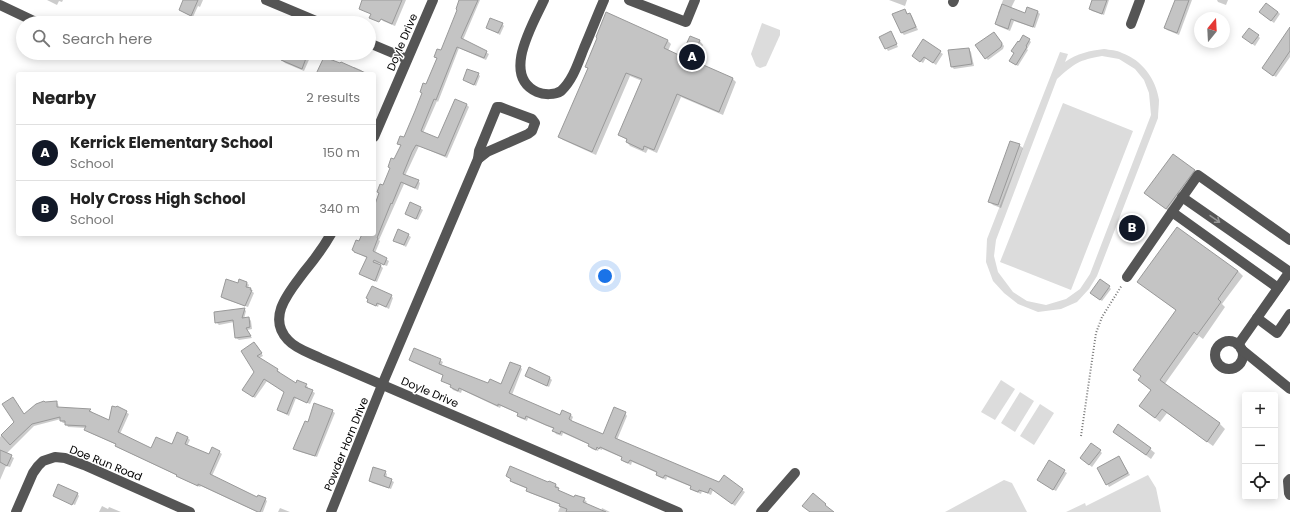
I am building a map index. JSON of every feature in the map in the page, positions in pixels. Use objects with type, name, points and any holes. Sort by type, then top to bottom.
[{"type":"street","points":[[266,0],[304,16]]},
{"type":"street","name":"Doyle Drive","points":[[376,132],[433,0]]},
{"type":"street","points":[[544,0],[526,39],[520,60],[521,75],[525,83],[531,89],[539,93],[552,94],[560,92],[572,78],[604,0]]},
{"type":"street","points":[[629,0],[686,22],[695,0]]},
{"type":"street","points":[[1132,24],[1140,0]]},
{"type":"street","points":[[0,5],[23,16]]},
{"type":"street","points":[[376,46],[407,59]]},
{"type":"street","name":"Powder Horn Drive","points":[[331,512],[382,385],[478,159],[479,152],[497,107],[535,120],[534,127],[528,134],[487,152],[478,159]]},
{"type":"street","points":[[1127,277],[1198,175],[1290,240]]},
{"type":"street","points":[[1182,197],[1290,272],[1256,318],[1239,347],[1290,389]]},
{"type":"street","points":[[1172,212],[1278,288]]},
{"type":"street","name":"Doyle Drive","points":[[329,236],[324,246],[286,297],[279,315],[279,325],[286,339],[298,348],[678,512]]},
{"type":"street","points":[[1256,318],[1277,333],[1290,314]]},
{"type":"street","name":"Doe Run Road","points":[[16,512],[33,473],[43,461],[55,457],[65,458],[84,465],[190,512]]},
{"type":"street","points":[[762,512],[795,473]]},
{"type":"street","points":[[1290,479],[1288,481],[1290,495]]},
{"type":"path","points":[[1081,436],[1096,333],[1102,317],[1127,277]]},
{"type":"shaded area","points":[[762,23],[780,30],[780,35],[766,66],[760,68],[756,66],[751,54]]},
{"type":"shaded area","points":[[1104,49],[1120,52],[1129,56],[1142,65],[1147,71],[1155,85],[1159,100],[1158,118],[1097,276],[1089,289],[1077,302],[1061,309],[1038,312],[1018,304],[1004,293],[993,281],[986,262],[987,239],[1060,52],[1068,54],[1065,62],[1079,54]],"holes":[[[1102,56],[1119,59],[1135,69],[1144,80],[1149,93],[1151,115],[1090,274],[1080,289],[1066,299],[1046,305],[1027,301],[1013,292],[998,272],[994,256],[996,240],[1057,79],[1068,69],[1088,59]]]},
{"type":"shaded area","points":[[1063,103],[1133,131],[1071,290],[1000,262]]},
{"type":"shaded area","points":[[1001,380],[1015,389],[995,420],[981,412]]},
{"type":"shaded area","points":[[1020,392],[1034,401],[1015,432],[1001,423]]},
{"type":"shaded area","points":[[1040,404],[1054,413],[1034,445],[1020,436]]},
{"type":"shaded area","points":[[1148,475],[1156,488],[1161,512],[1066,512],[1085,503],[1086,506]]},
{"type":"shaded area","points":[[1004,480],[1012,483],[1027,512],[945,512]]},
{"type":"building","points":[[183,0],[198,0],[191,16],[179,10]]},
{"type":"building","points":[[362,0],[402,0],[392,24],[381,19],[379,22],[376,21],[376,16],[370,16],[371,14],[359,9]]},
{"type":"building","points":[[459,0],[478,0],[461,38],[487,51],[484,58],[457,47],[436,100],[434,99],[421,131],[438,138],[455,99],[467,104],[445,156],[416,145],[412,152],[403,174],[419,180],[415,188],[401,182],[392,204],[391,203],[373,251],[387,258],[384,265],[374,260],[373,262],[381,265],[375,281],[359,274],[367,257],[352,250],[356,240],[359,241],[361,236],[376,236],[376,201],[379,193],[377,192],[380,184],[383,185],[390,168],[388,167],[391,158],[394,159],[401,145],[397,144],[400,136],[404,137],[422,93],[420,92],[423,83],[426,84],[437,58],[434,57],[437,49],[441,50],[457,10]]},
{"type":"building","points":[[1092,0],[1107,0],[1102,14],[1089,9]]},
{"type":"building","points":[[1175,0],[1189,0],[1177,33],[1164,28]]},
{"type":"building","points":[[1266,3],[1278,12],[1271,21],[1259,12]]},
{"type":"building","points":[[1002,4],[1025,13],[1027,7],[1038,11],[1033,27],[1011,19],[1008,29],[995,24]]},
{"type":"building","points":[[905,9],[907,14],[910,13],[916,27],[901,33],[892,14]]},
{"type":"building","points":[[606,12],[668,40],[664,48],[681,56],[690,36],[700,40],[692,60],[733,78],[719,112],[677,94],[654,150],[644,146],[643,150],[626,142],[627,139],[618,135],[642,79],[626,73],[592,152],[558,137],[588,68],[585,67]]},
{"type":"building","points":[[490,18],[503,23],[498,33],[486,28]]},
{"type":"building","points":[[1290,27],[1290,51],[1273,76],[1262,68]]},
{"type":"building","points":[[1249,28],[1259,35],[1252,44],[1242,37]]},
{"type":"building","points":[[891,31],[897,44],[885,49],[879,37]]},
{"type":"building","points":[[994,32],[1002,43],[1001,47],[985,59],[975,45]]},
{"type":"building","points":[[1023,35],[1030,39],[1016,65],[1009,61],[1014,53],[1011,51]]},
{"type":"building","points":[[923,39],[941,51],[933,63],[924,57],[920,62],[912,56]]},
{"type":"building","points":[[969,48],[972,64],[951,67],[948,50]]},
{"type":"building","points":[[281,60],[305,60],[302,69]]},
{"type":"building","points":[[323,60],[332,60],[341,62],[364,72],[317,72]]},
{"type":"building","points":[[467,69],[479,73],[474,85],[463,80]]},
{"type":"building","points":[[1010,141],[1020,144],[998,205],[988,202]]},
{"type":"building","points":[[1173,154],[1195,170],[1166,209],[1144,193]]},
{"type":"building","points":[[410,202],[421,207],[416,219],[405,214]]},
{"type":"building","points":[[1177,227],[1238,271],[1218,299],[1221,302],[1197,335],[1194,332],[1160,380],[1220,423],[1207,442],[1162,409],[1155,418],[1139,406],[1151,390],[1138,380],[1141,376],[1133,370],[1176,310],[1137,282]]},
{"type":"building","points":[[398,229],[409,234],[404,245],[393,241]]},
{"type":"building","points":[[226,279],[238,283],[239,279],[247,282],[246,287],[251,288],[250,290],[252,290],[245,306],[221,297]]},
{"type":"building","points":[[1100,279],[1110,286],[1100,300],[1090,293]]},
{"type":"building","points":[[372,286],[392,295],[386,307],[377,303],[376,306],[367,302],[368,299],[366,298]]},
{"type":"building","points":[[245,308],[242,318],[249,317],[250,327],[246,328],[251,336],[235,338],[233,320],[215,323],[214,312]]},
{"type":"building","points":[[254,342],[262,353],[257,356],[278,369],[277,371],[296,383],[297,380],[307,384],[305,387],[313,390],[307,403],[294,397],[287,414],[277,410],[284,392],[264,379],[253,397],[242,390],[254,372],[241,351]]},
{"type":"building","points":[[414,348],[441,359],[439,364],[488,383],[490,379],[501,384],[510,362],[521,366],[509,393],[560,415],[562,410],[571,414],[569,419],[572,421],[603,434],[614,407],[626,412],[615,438],[719,482],[724,475],[743,489],[732,504],[710,488],[708,493],[690,489],[691,486],[665,475],[663,478],[656,475],[657,472],[630,460],[628,463],[621,460],[622,457],[600,447],[599,449],[597,447],[596,450],[588,446],[589,444],[561,431],[560,434],[552,431],[554,428],[526,416],[525,419],[517,416],[518,413],[498,404],[498,406],[459,388],[458,391],[450,387],[451,385],[441,381],[443,375],[409,360]]},
{"type":"building","points":[[529,367],[550,377],[547,386],[525,376]]},
{"type":"building","points":[[13,397],[24,414],[36,404],[44,401],[57,401],[57,407],[91,409],[89,411],[109,420],[112,406],[117,406],[127,411],[118,432],[151,448],[156,437],[172,444],[177,432],[188,437],[185,444],[209,454],[212,447],[220,451],[210,474],[257,497],[258,495],[266,498],[260,512],[198,484],[198,486],[176,476],[177,475],[115,446],[116,444],[84,430],[86,426],[65,425],[65,421],[60,421],[60,417],[32,424],[10,445],[1,435],[14,422],[2,404]]},
{"type":"building","points":[[314,403],[333,410],[315,456],[293,449],[305,421],[308,422]]},
{"type":"building","points":[[1118,424],[1151,448],[1146,455],[1113,432]]},
{"type":"building","points":[[1091,443],[1101,450],[1089,465],[1080,458]]},
{"type":"building","points":[[0,450],[12,455],[7,466],[0,462]]},
{"type":"building","points":[[1119,456],[1128,473],[1106,485],[1097,468]]},
{"type":"building","points":[[1049,460],[1065,470],[1053,490],[1037,480]]},
{"type":"building","points":[[510,466],[556,484],[555,487],[559,488],[558,490],[574,497],[575,495],[585,498],[583,502],[606,512],[566,512],[567,509],[559,506],[560,504],[526,491],[527,488],[510,481],[511,479],[506,476]]},
{"type":"building","points":[[373,467],[386,471],[384,476],[392,479],[389,488],[369,481]]},
{"type":"building","points":[[58,484],[78,493],[72,505],[53,496]]},
{"type":"building","points":[[813,493],[834,512],[810,512],[802,506]]},
{"type":"place","name":"Kerrick Elementary School","points":[[692,57]]},
{"type":"place","name":"Holy Cross High School","points":[[1132,228]]}]
